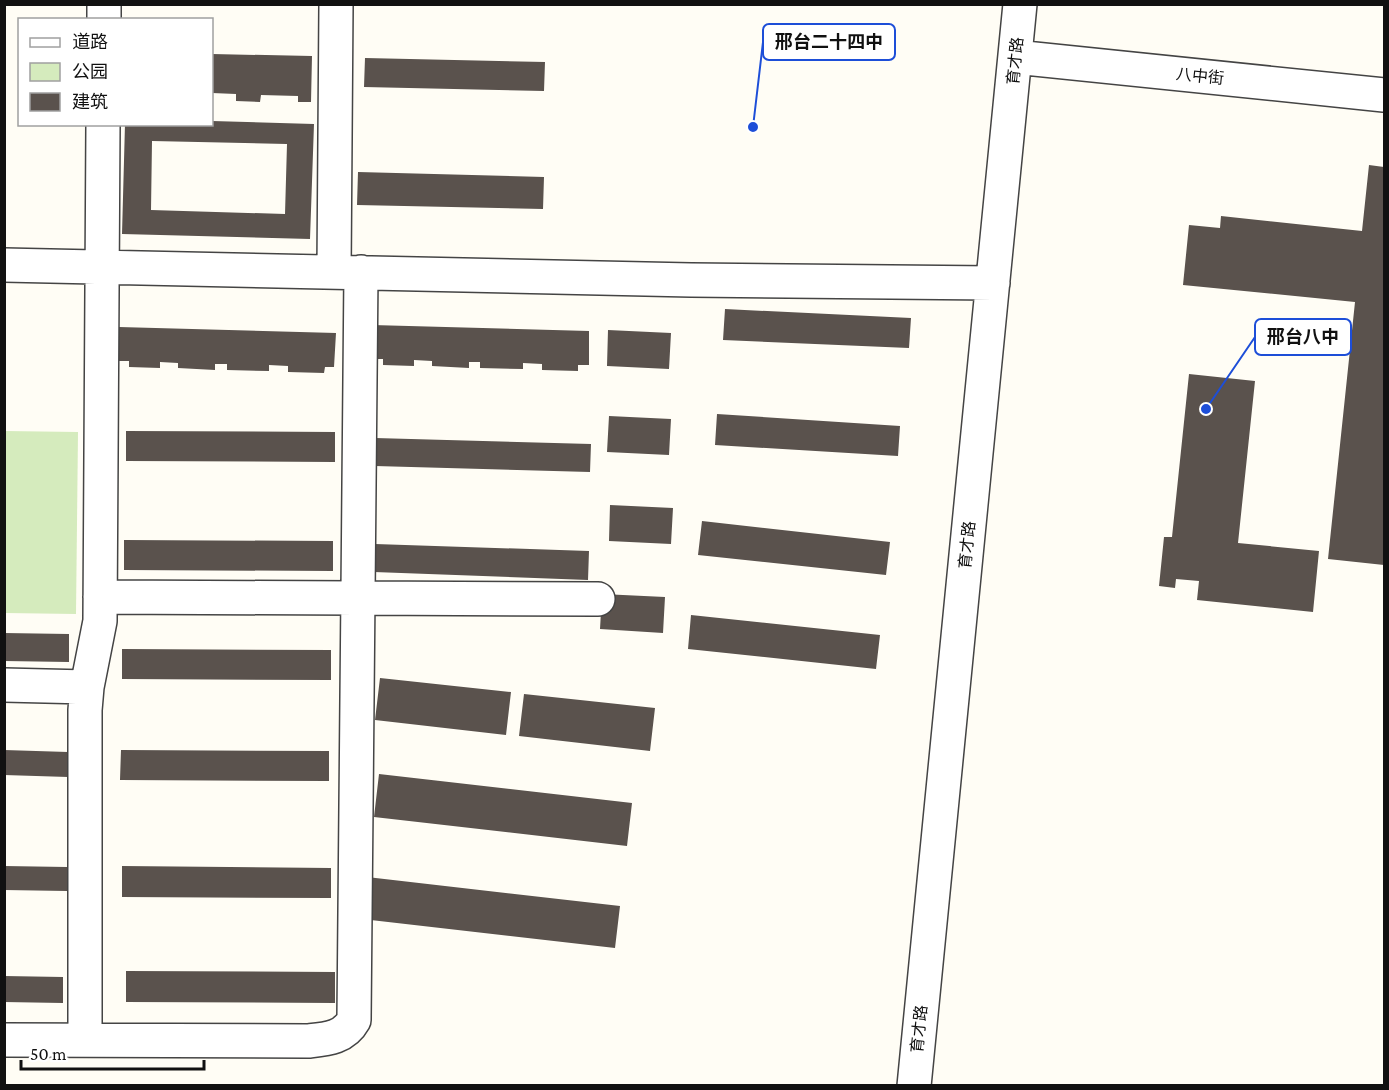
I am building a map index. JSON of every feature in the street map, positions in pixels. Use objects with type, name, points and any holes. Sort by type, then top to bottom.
[{"type":"street","points":[[4,1040],[308,1041],[338,1037],[350,1027],[354,1020],[358,598],[348,272],[336,4]]},
{"type":"street","name":"育才路","points":[[914,1086],[1020,4]]},
{"type":"street","name":"八中街","points":[[1015,57],[1384,94]]},
{"type":"street","points":[[85,1040],[85,710],[87,687],[100,621],[103,126]]},
{"type":"street","points":[[4,265],[993,284]]},
{"type":"street","points":[[100,597],[598,599]]},
{"type":"street","points":[[4,685],[87,687]]},
{"type":"green space","points":[[5,431],[78,432],[76,614],[5,613]]},
{"type":"building","points":[[213,54],[312,56],[311,102],[298,102],[298,96],[261,95],[260,102],[236,101],[236,94],[213,93]]},
{"type":"building","points":[[365,58],[545,62],[544,91],[364,87]]},
{"type":"building","points":[[213,121],[314,124],[310,239],[122,234],[125,126],[213,126]],"holes":[[[152,141],[287,144],[285,214],[151,210]]]},
{"type":"building","points":[[1369,165],[1384,167],[1384,565],[1328,559],[1355,302],[1183,285],[1189,225],[1220,228],[1221,216],[1362,231]]},
{"type":"building","points":[[358,172],[544,177],[543,209],[357,205]]},
{"type":"building","points":[[725,309],[911,318],[909,348],[723,340]]},
{"type":"building","points":[[372,325],[589,331],[589,365],[578,365],[578,371],[542,370],[542,364],[523,363],[523,369],[480,368],[480,362],[469,362],[469,368],[432,366],[432,361],[414,360],[414,366],[383,365],[383,359],[372,359]]},
{"type":"building","points":[[119,327],[336,333],[334,367],[325,367],[324,373],[288,372],[288,366],[269,365],[269,371],[227,370],[227,364],[215,364],[215,370],[178,368],[178,363],[160,362],[160,368],[129,367],[129,361],[118,361]]},
{"type":"building","points":[[608,330],[671,333],[669,369],[607,366]]},
{"type":"building","points":[[1189,374],[1255,381],[1238,543],[1319,551],[1313,612],[1197,600],[1199,581],[1176,579],[1175,588],[1159,586],[1164,537],[1172,537]]},
{"type":"building","points":[[717,414],[900,426],[898,456],[715,445]]},
{"type":"building","points":[[609,416],[671,419],[669,455],[607,452]]},
{"type":"building","points":[[126,431],[335,432],[335,462],[126,461]]},
{"type":"building","points":[[375,438],[591,444],[590,472],[375,466]]},
{"type":"building","points":[[610,505],[673,508],[671,544],[609,541]]},
{"type":"building","points":[[702,521],[890,542],[886,575],[698,555]]},
{"type":"building","points":[[124,540],[333,541],[333,571],[124,570]]},
{"type":"building","points":[[375,544],[589,551],[588,580],[374,572]]},
{"type":"building","points":[[602,594],[665,597],[663,633],[600,629]]},
{"type":"building","points":[[691,615],[880,635],[876,669],[688,649]]},
{"type":"building","points":[[4,633],[69,634],[69,662],[4,661]]},
{"type":"building","points":[[122,649],[331,650],[331,680],[122,679]]},
{"type":"building","points":[[380,678],[511,692],[506,735],[375,720]]},
{"type":"building","points":[[524,694],[655,708],[650,751],[519,736]]},
{"type":"building","points":[[4,750],[68,752],[68,777],[4,775]]},
{"type":"building","points":[[121,750],[329,751],[329,781],[120,780]]},
{"type":"building","points":[[379,774],[632,803],[627,846],[374,817]]},
{"type":"building","points":[[4,866],[67,867],[67,891],[4,890]]},
{"type":"building","points":[[122,866],[331,868],[331,898],[122,897]]},
{"type":"building","points":[[367,877],[620,906],[615,948],[362,919]]},
{"type":"building","points":[[126,971],[335,972],[335,1003],[126,1002]]},
{"type":"building","points":[[4,976],[63,977],[63,1003],[4,1002]]},
{"type":"place","name":"邢台二十四中","points":[[753,127]]},
{"type":"place","name":"邢台八中","points":[[1206,409]]}]
